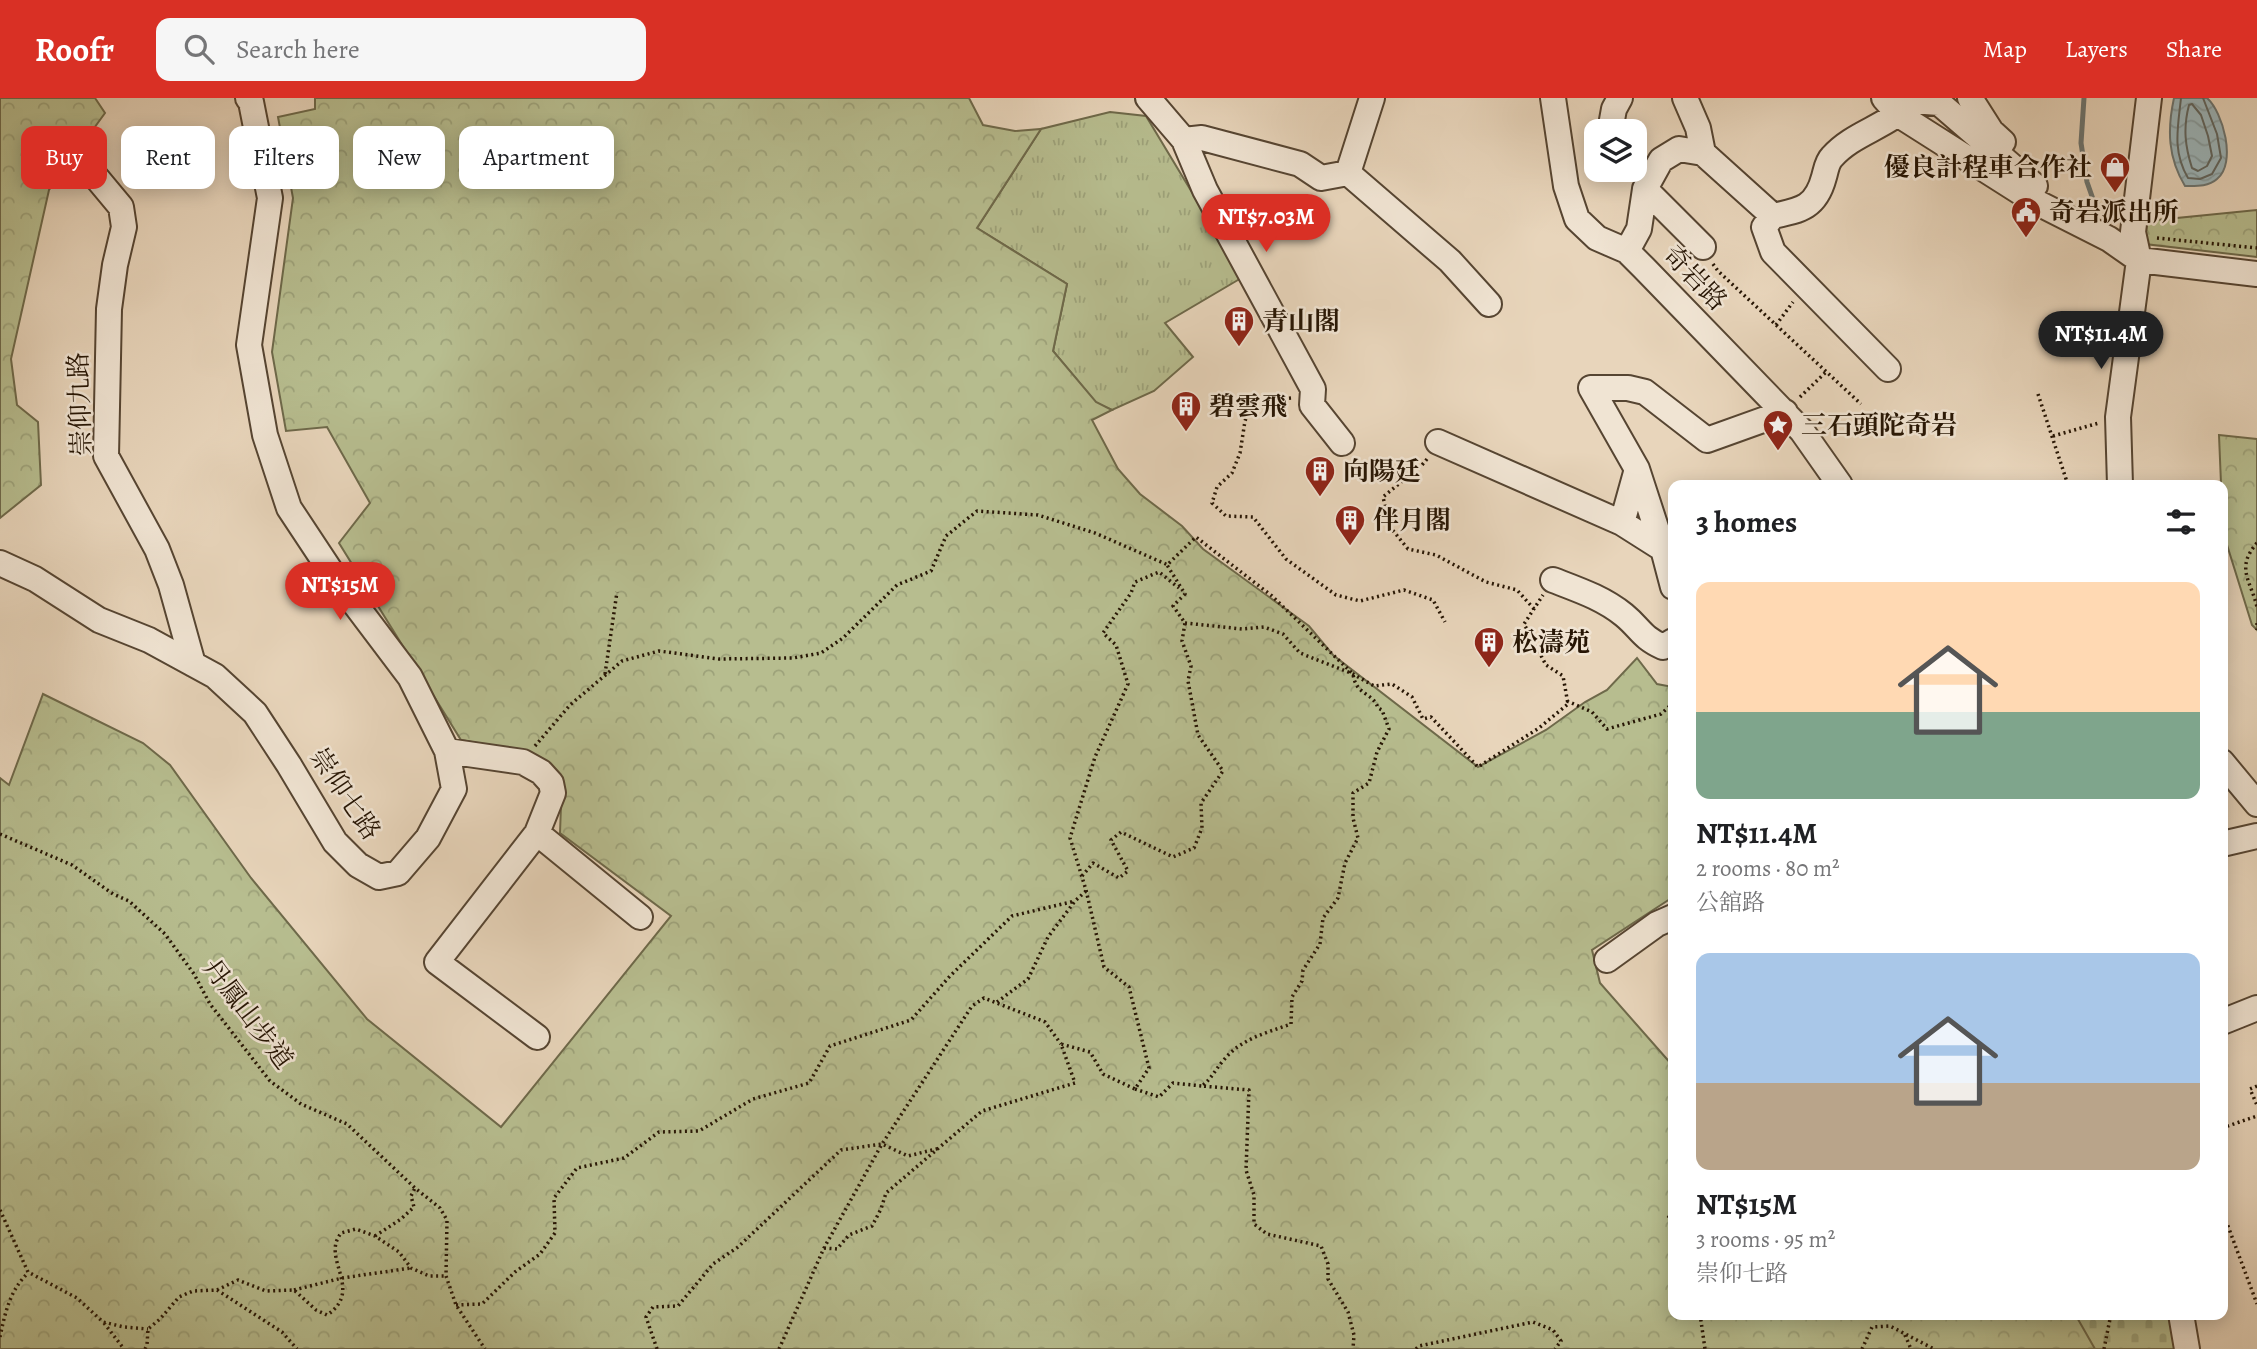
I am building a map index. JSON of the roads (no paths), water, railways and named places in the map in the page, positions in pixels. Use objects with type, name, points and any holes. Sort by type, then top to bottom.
[{"type":"street","points":[[1148,98],[1184,140],[1205,190],[1313,390],[1312,405],[1342,443]]},
{"type":"street","points":[[1348,173],[1372,98]]},
{"type":"street","name":"奇岩路","points":[[1553,98],[1566,186],[1577,219],[1597,238],[1627,251],[1790,408],[1802,431],[1836,480]]},
{"type":"street","points":[[1612,119],[1620,98]]},
{"type":"street","points":[[1685,98],[1698,128],[1703,153]]},
{"type":"street","points":[[1970,98],[1992,131],[2024,162],[2030,182]]},
{"type":"street","points":[[2120,480],[2118,418],[2139,260],[2134,223],[2149,98]]},
{"type":"street","name":"崇仰七路","points":[[0,563],[35,579],[99,620],[149,640],[215,676],[255,713],[335,842],[358,865],[379,877],[398,873],[428,838],[454,789],[447,751],[410,677],[336,579],[289,508],[265,435],[249,345],[270,198],[250,99]]},
{"type":"street","points":[[1888,369],[1773,252],[1764,227],[1773,216],[1801,210],[1819,195],[1829,159],[1892,106],[1912,101],[1939,103],[2030,182],[2088,227]]},
{"type":"street","points":[[1892,106],[2036,202],[2088,227],[2139,260],[2257,274]]},
{"type":"street","points":[[1184,140],[1202,138],[1300,164],[1321,178],[1348,173]]},
{"type":"street","points":[[1647,175],[1661,160],[1679,149],[1703,153],[1773,216]]},
{"type":"street","points":[[1348,173],[1450,261],[1489,304]]},
{"type":"street","points":[[1627,251],[1639,229],[1643,182]]},
{"type":"street","points":[[1646,182],[1703,247]]},
{"type":"street","name":"崇仰九路","points":[[106,189],[121,207],[124,227],[109,309],[106,456],[158,548],[193,664]]},
{"type":"street","points":[[1668,568],[1637,469],[1591,388],[1628,388],[1645,392],[1707,440],[1790,408]]},
{"type":"street","points":[[1438,442],[1622,523],[1663,549]]},
{"type":"street","points":[[1622,523],[1637,469]]},
{"type":"street","points":[[1553,580],[1602,600],[1627,617],[1646,639],[1663,647],[1668,644]]},
{"type":"street","points":[[447,751],[523,762],[541,772],[551,783],[553,793],[537,833],[438,961],[537,1037]]},
{"type":"street","points":[[2228,769],[2257,804]]},
{"type":"street","points":[[537,833],[640,917]]},
{"type":"street","points":[[2228,842],[2257,835]]},
{"type":"street","points":[[1607,960],[1657,924],[1668,919]]},
{"type":"street","points":[[2228,1020],[2257,1008]]},
{"type":"street","points":[[2182,1320],[2187,1349]]},
{"type":"water","points":[[2174,98],[2207,98],[2218,114],[2226,138],[2226,162],[2223,172],[2210,183],[2185,186],[2179,175],[2170,144]]},
{"type":"waterway","points":[[2084,98],[2081,143],[2087,182],[2094,202],[2112,213]]},
{"type":"place","name":"優良計程車合作社","points":[[2115,194]]},
{"type":"place","name":"奇岩派出所","points":[[2026,239]]},
{"type":"place","name":"青山閣","points":[[1239,348]]},
{"type":"place","name":"碧雲飛","points":[[1186,433]]},
{"type":"place","name":"三石頭陀奇岩","points":[[1778,452]]},
{"type":"place","name":"向陽廷","points":[[1320,498]]},
{"type":"place","name":"伴月閣","points":[[1350,547]]},
{"type":"place","name":"松濤苑","points":[[1489,669]]}]
